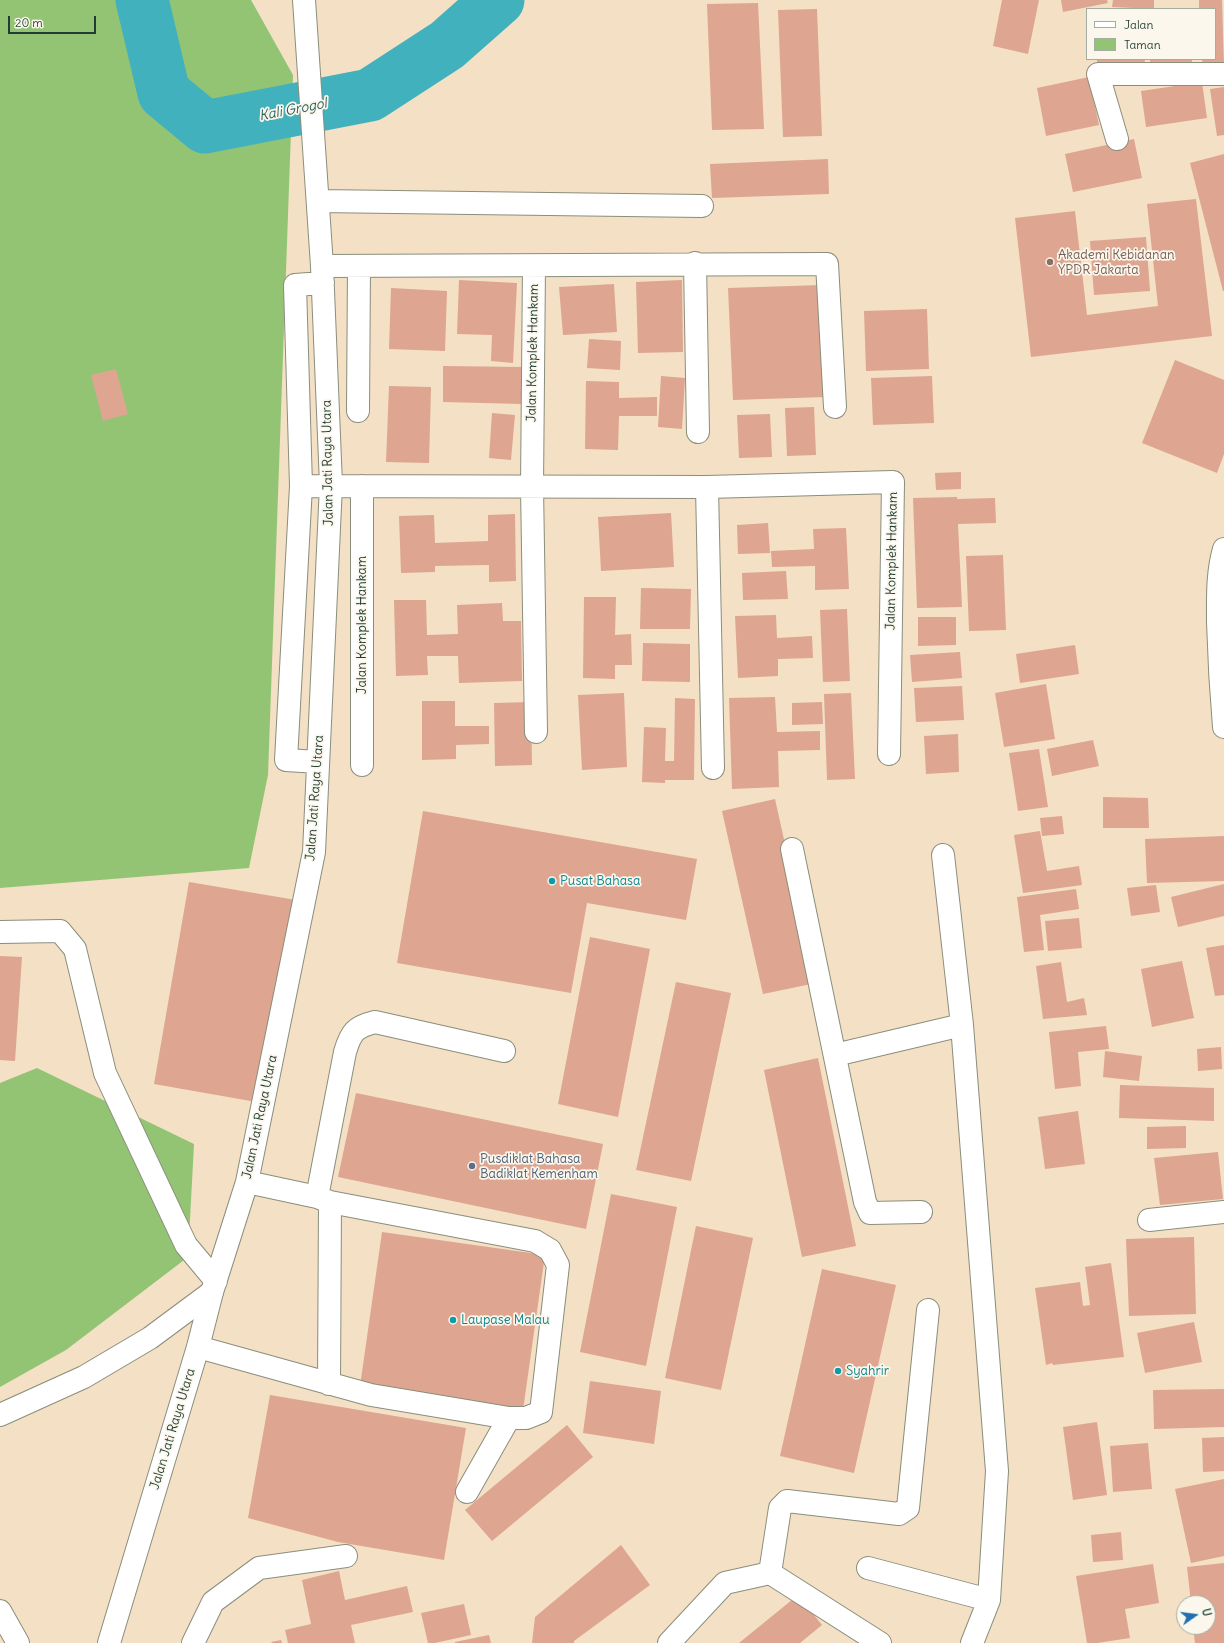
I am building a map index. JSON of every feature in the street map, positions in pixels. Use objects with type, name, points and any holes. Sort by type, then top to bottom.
[{"type":"street","name":"Jalan Jati Raya Utara","points":[[109,1643],[198,1347],[214,1287],[247,1182],[314,852],[331,485],[323,274],[304,0]]},
{"type":"street","points":[[1117,139],[1098,74],[1224,74]]},
{"type":"street","points":[[318,201],[702,206]]},
{"type":"street","points":[[695,264],[698,432]]},
{"type":"street","name":"Jalan Komplek Hankam","points":[[835,407],[827,264],[359,266],[323,274],[295,285],[301,486],[707,487],[893,482],[889,754]]},
{"type":"street","points":[[358,411],[359,266]]},
{"type":"street","name":"Jalan Komplek Hankam","points":[[534,266],[532,487],[536,732]]},
{"type":"street","points":[[301,486],[286,760],[318,762]]},
{"type":"street","name":"Jalan Komplek Hankam","points":[[362,486],[362,765]]},
{"type":"street","points":[[707,487],[713,768]]},
{"type":"street","points":[[1224,549],[1219,575],[1218,598],[1224,727]]},
{"type":"street","points":[[295,608],[325,609]]},
{"type":"street","points":[[792,849],[865,1202],[870,1213],[920,1212]]},
{"type":"street","points":[[943,855],[962,1025],[997,1471],[989,1600],[972,1643]]},
{"type":"street","points":[[0,932],[60,931],[75,949],[105,1073],[186,1245],[214,1287],[150,1338],[84,1377],[0,1414]]},
{"type":"street","points":[[329,1384],[323,1199],[345,1052],[350,1036],[360,1025],[375,1022],[504,1051]]},
{"type":"street","points":[[835,1055],[962,1025]]},
{"type":"street","points":[[198,1347],[371,1395],[509,1418],[526,1418],[541,1412],[558,1265],[550,1250],[535,1241],[323,1199],[247,1182]]},
{"type":"street","points":[[1149,1220],[1224,1212]]},
{"type":"street","points":[[770,1573],[780,1508],[787,1501],[899,1514],[908,1508],[928,1310]]},
{"type":"street","points":[[467,1492],[509,1418]]},
{"type":"street","points":[[193,1643],[213,1602],[258,1568],[346,1556]]},
{"type":"street","points":[[868,1568],[989,1600]]},
{"type":"street","points":[[668,1643],[725,1583],[770,1573],[880,1643]]},
{"type":"street","points":[[0,1611],[18,1643]]},
{"type":"green space","points":[[0,0],[251,0],[293,75],[268,775],[249,868],[0,888]]},
{"type":"green space","points":[[37,1068],[194,1144],[188,1257],[66,1350],[0,1387],[0,1083]]},
{"type":"building","points":[[1002,0],[1039,0],[1028,54],[993,46]]},
{"type":"building","points":[[1061,0],[1107,0],[1108,3],[1063,12]]},
{"type":"building","points":[[1113,0],[1154,0],[1154,8],[1112,7]]},
{"type":"building","points":[[1199,0],[1222,0],[1224,66],[1203,67],[1202,60],[1216,60],[1216,8],[1199,8]]},
{"type":"building","points":[[758,3],[764,129],[712,130],[707,4]]},
{"type":"building","points":[[817,9],[822,136],[783,137],[778,10]]},
{"type":"building","points":[[1097,60],[1145,60],[1144,71],[1097,67]]},
{"type":"building","points":[[1150,60],[1192,60],[1192,73],[1150,71]]},
{"type":"building","points":[[1089,77],[1099,125],[1046,136],[1037,88]]},
{"type":"building","points":[[1202,82],[1207,118],[1146,127],[1141,91]]},
{"type":"building","points":[[1224,87],[1224,135],[1217,136],[1210,89]]},
{"type":"building","points":[[1134,139],[1142,178],[1073,192],[1065,154]]},
{"type":"building","points":[[1224,154],[1224,291],[1223,291],[1190,163]]},
{"type":"building","points":[[828,159],[829,194],[712,198],[710,164]]},
{"type":"building","name":"Akademi Kebidanan YPDR Jakarta","points":[[1196,199],[1212,336],[1031,357],[1015,218],[1075,211],[1087,315],[1158,306],[1147,204]]},
{"type":"building","points":[[1146,237],[1150,291],[1094,295],[1090,241]]},
{"type":"building","points":[[459,280],[517,283],[513,363],[491,361],[492,335],[457,334]]},
{"type":"building","points":[[682,280],[683,352],[638,353],[636,282]]},
{"type":"building","points":[[614,284],[617,332],[563,335],[559,287]]},
{"type":"building","points":[[822,285],[826,397],[733,400],[728,288]]},
{"type":"building","points":[[391,288],[447,291],[445,351],[389,349]]},
{"type":"building","points":[[927,309],[929,369],[866,371],[864,311]]},
{"type":"building","points":[[589,339],[621,341],[620,370],[587,368]]},
{"type":"building","points":[[1175,360],[1224,380],[1224,454],[1217,473],[1142,443]]},
{"type":"building","points":[[443,366],[523,367],[522,404],[443,402]]},
{"type":"building","points":[[116,369],[128,414],[103,421],[91,375]]},
{"type":"building","points":[[661,376],[685,378],[682,429],[658,427]]},
{"type":"building","points":[[932,376],[934,423],[873,425],[871,378]]},
{"type":"building","points":[[586,381],[619,382],[619,398],[657,397],[657,416],[619,416],[618,450],[585,449]]},
{"type":"building","points":[[389,386],[431,387],[429,463],[386,462]]},
{"type":"building","points":[[814,407],[816,455],[787,456],[785,408]]},
{"type":"building","points":[[492,413],[515,415],[511,460],[489,458]]},
{"type":"building","points":[[770,414],[772,457],[739,458],[737,415]]},
{"type":"building","points":[[961,472],[961,489],[936,490],[935,473]]},
{"type":"building","points":[[957,497],[957,499],[995,498],[996,523],[958,524],[962,607],[917,608],[913,498]]},
{"type":"building","points":[[671,513],[674,567],[601,571],[598,517]]},
{"type":"building","points":[[515,514],[516,581],[489,582],[489,565],[435,566],[435,572],[401,573],[399,516],[434,515],[435,543],[488,541],[488,515]]},
{"type":"building","points":[[768,523],[770,553],[738,554],[737,525]]},
{"type":"building","points":[[846,528],[849,589],[815,590],[815,566],[772,567],[771,551],[814,549],[813,529]]},
{"type":"building","points":[[1003,555],[1006,630],[969,631],[966,556]]},
{"type":"building","points":[[786,571],[788,599],[743,600],[742,573]]},
{"type":"building","points":[[641,588],[691,589],[690,629],[640,629]]},
{"type":"building","points":[[584,597],[616,597],[615,635],[631,634],[632,665],[615,665],[615,679],[583,678]]},
{"type":"building","points":[[394,600],[426,600],[427,635],[458,634],[457,605],[502,603],[503,621],[521,621],[522,681],[459,683],[458,656],[427,656],[428,675],[396,676]]},
{"type":"building","points":[[847,609],[850,681],[823,682],[820,610]]},
{"type":"building","points":[[776,615],[777,638],[812,636],[813,658],[778,659],[778,676],[738,678],[735,616]]},
{"type":"building","points":[[918,617],[956,617],[956,645],[918,646]]},
{"type":"building","points":[[643,643],[690,644],[690,682],[642,681]]},
{"type":"building","points":[[1075,645],[1079,674],[1020,683],[1016,654]]},
{"type":"building","points":[[960,652],[962,678],[912,682],[910,655]]},
{"type":"building","points":[[1046,684],[1055,739],[1004,747],[995,693]]},
{"type":"building","points":[[962,686],[964,720],[916,722],[914,688]]},
{"type":"building","points":[[624,693],[627,767],[582,770],[578,695]]},
{"type":"building","points":[[851,693],[855,779],[827,780],[824,694]]},
{"type":"building","points":[[775,697],[777,732],[820,731],[820,750],[778,751],[779,787],[732,789],[729,698]]},
{"type":"building","points":[[675,698],[695,699],[694,780],[665,780],[665,783],[642,782],[644,727],[666,728],[665,761],[674,761]]},
{"type":"building","points":[[422,701],[455,701],[455,726],[489,726],[489,744],[456,745],[456,759],[422,760]]},
{"type":"building","points":[[531,702],[532,765],[495,766],[494,703]]},
{"type":"building","points":[[822,702],[823,724],[792,725],[792,703]]},
{"type":"building","points":[[958,734],[959,772],[926,774],[924,736]]},
{"type":"building","points":[[1093,740],[1099,766],[1052,776],[1047,749]]},
{"type":"building","points":[[1039,749],[1048,807],[1018,811],[1009,753]]},
{"type":"building","points":[[1103,797],[1148,798],[1149,828],[1103,828]]},
{"type":"building","points":[[775,799],[816,983],[763,994],[722,811]]},
{"type":"building","name":"Pusat Bahasa","points":[[423,811],[697,859],[686,920],[587,903],[571,993],[397,963]]},
{"type":"building","points":[[1062,816],[1064,834],[1042,836],[1040,818]]},
{"type":"building","points":[[1040,831],[1047,871],[1079,866],[1082,885],[1023,893],[1014,835]]},
{"type":"building","points":[[1224,836],[1224,881],[1147,883],[1145,839]]},
{"type":"building","points":[[189,882],[296,900],[262,1103],[154,1084]]},
{"type":"building","points":[[1224,884],[1224,916],[1178,927],[1171,897]]},
{"type":"building","points":[[1156,885],[1160,912],[1131,916],[1127,888]]},
{"type":"building","points":[[1076,889],[1079,909],[1040,915],[1044,950],[1024,952],[1017,897]]},
{"type":"building","points":[[1079,918],[1082,948],[1048,951],[1045,921]]},
{"type":"building","points":[[590,937],[650,949],[618,1117],[558,1104]]},
{"type":"building","points":[[1224,945],[1224,995],[1215,996],[1206,948]]},
{"type":"building","points":[[0,956],[22,957],[15,1061],[0,1060]]},
{"type":"building","points":[[1182,961],[1194,1018],[1152,1027],[1141,969]]},
{"type":"building","points":[[1061,962],[1067,1002],[1084,998],[1087,1015],[1043,1019],[1036,966]]},
{"type":"building","points":[[676,982],[731,993],[691,1181],[636,1170]]},
{"type":"building","points":[[1106,1026],[1109,1049],[1078,1052],[1081,1086],[1055,1089],[1049,1032]]},
{"type":"building","points":[[1221,1047],[1222,1069],[1198,1071],[1197,1049]]},
{"type":"building","points":[[1105,1051],[1142,1056],[1139,1081],[1103,1077]]},
{"type":"building","points":[[818,1058],[856,1246],[802,1257],[764,1070]]},
{"type":"building","points":[[1120,1085],[1214,1088],[1214,1121],[1119,1118]]},
{"type":"building","points":[[356,1093],[603,1144],[586,1229],[338,1177]]},
{"type":"building","points":[[1078,1111],[1085,1164],[1045,1169],[1038,1117]]},
{"type":"building","points":[[1186,1126],[1186,1148],[1147,1149],[1147,1127]]},
{"type":"building","points":[[1218,1152],[1223,1199],[1160,1205],[1154,1158]]},
{"type":"building","points":[[611,1194],[677,1207],[646,1366],[580,1352]]},
{"type":"building","points":[[696,1226],[753,1238],[721,1390],[665,1378]]},
{"type":"building","name":"Laupase Malau","points":[[382,1232],[545,1255],[523,1410],[360,1386]]},
{"type":"building","points":[[1194,1237],[1196,1314],[1129,1316],[1126,1239]]},
{"type":"building","points":[[1111,1263],[1124,1357],[1053,1365],[1052,1363],[1046,1365],[1035,1288],[1080,1282],[1083,1306],[1090,1305],[1085,1267]]},
{"type":"building","name":"Syahrir","points":[[822,1269],[896,1285],[854,1473],[780,1456]]},
{"type":"building","points":[[1194,1322],[1202,1362],[1145,1373],[1137,1333]]},
{"type":"building","points":[[590,1381],[661,1391],[654,1444],[583,1433]]},
{"type":"building","points":[[1224,1389],[1224,1427],[1154,1429],[1153,1390]]},
{"type":"building","points":[[270,1395],[466,1428],[444,1560],[338,1542],[248,1518]]},
{"type":"building","points":[[1097,1422],[1107,1495],[1073,1500],[1063,1427]]},
{"type":"building","points":[[567,1425],[593,1457],[492,1541],[465,1510]]},
{"type":"building","points":[[1224,1437],[1224,1471],[1203,1472],[1202,1438]]},
{"type":"building","points":[[1148,1443],[1152,1489],[1113,1492],[1110,1446]]},
{"type":"building","points":[[1224,1479],[1224,1556],[1191,1563],[1175,1489]]},
{"type":"building","points":[[1121,1532],[1123,1560],[1093,1562],[1091,1535]]},
{"type":"building","points":[[621,1545],[650,1585],[574,1641],[574,1643],[532,1643],[535,1617]]},
{"type":"building","points":[[1224,1563],[1224,1643],[1195,1643],[1194,1635],[1216,1635],[1216,1595],[1190,1595],[1187,1567]]},
{"type":"building","points":[[1153,1564],[1159,1603],[1125,1609],[1130,1638],[1087,1643],[1076,1576]]},
{"type":"building","points":[[339,1571],[345,1600],[407,1586],[413,1612],[351,1625],[355,1643],[288,1643],[285,1630],[311,1624],[302,1580]]},
{"type":"building","points":[[798,1595],[822,1625],[800,1643],[739,1643]]},
{"type":"building","points":[[464,1604],[471,1635],[435,1643],[428,1643],[421,1613]]},
{"type":"building","points":[[489,1635],[491,1643],[455,1643],[455,1642]]},
{"type":"building","points":[[281,1640],[282,1643],[271,1642]]},
{"type":"waterway","name":"Kali Grogol","points":[[142,0],[164,93],[205,127],[370,95],[447,45],[498,0]]},
{"type":"place","name":"Akademi Kebidanan YPDR Jakarta","points":[[1050,262]]},
{"type":"place","name":"Pusat Bahasa","points":[[552,881]]},
{"type":"place","name":"Pusdiklat Bahasa Badiklat Kemenham","points":[[472,1166]]},
{"type":"place","name":"Laupase Malau","points":[[453,1320]]},
{"type":"place","name":"Syahrir","points":[[838,1371]]}]
